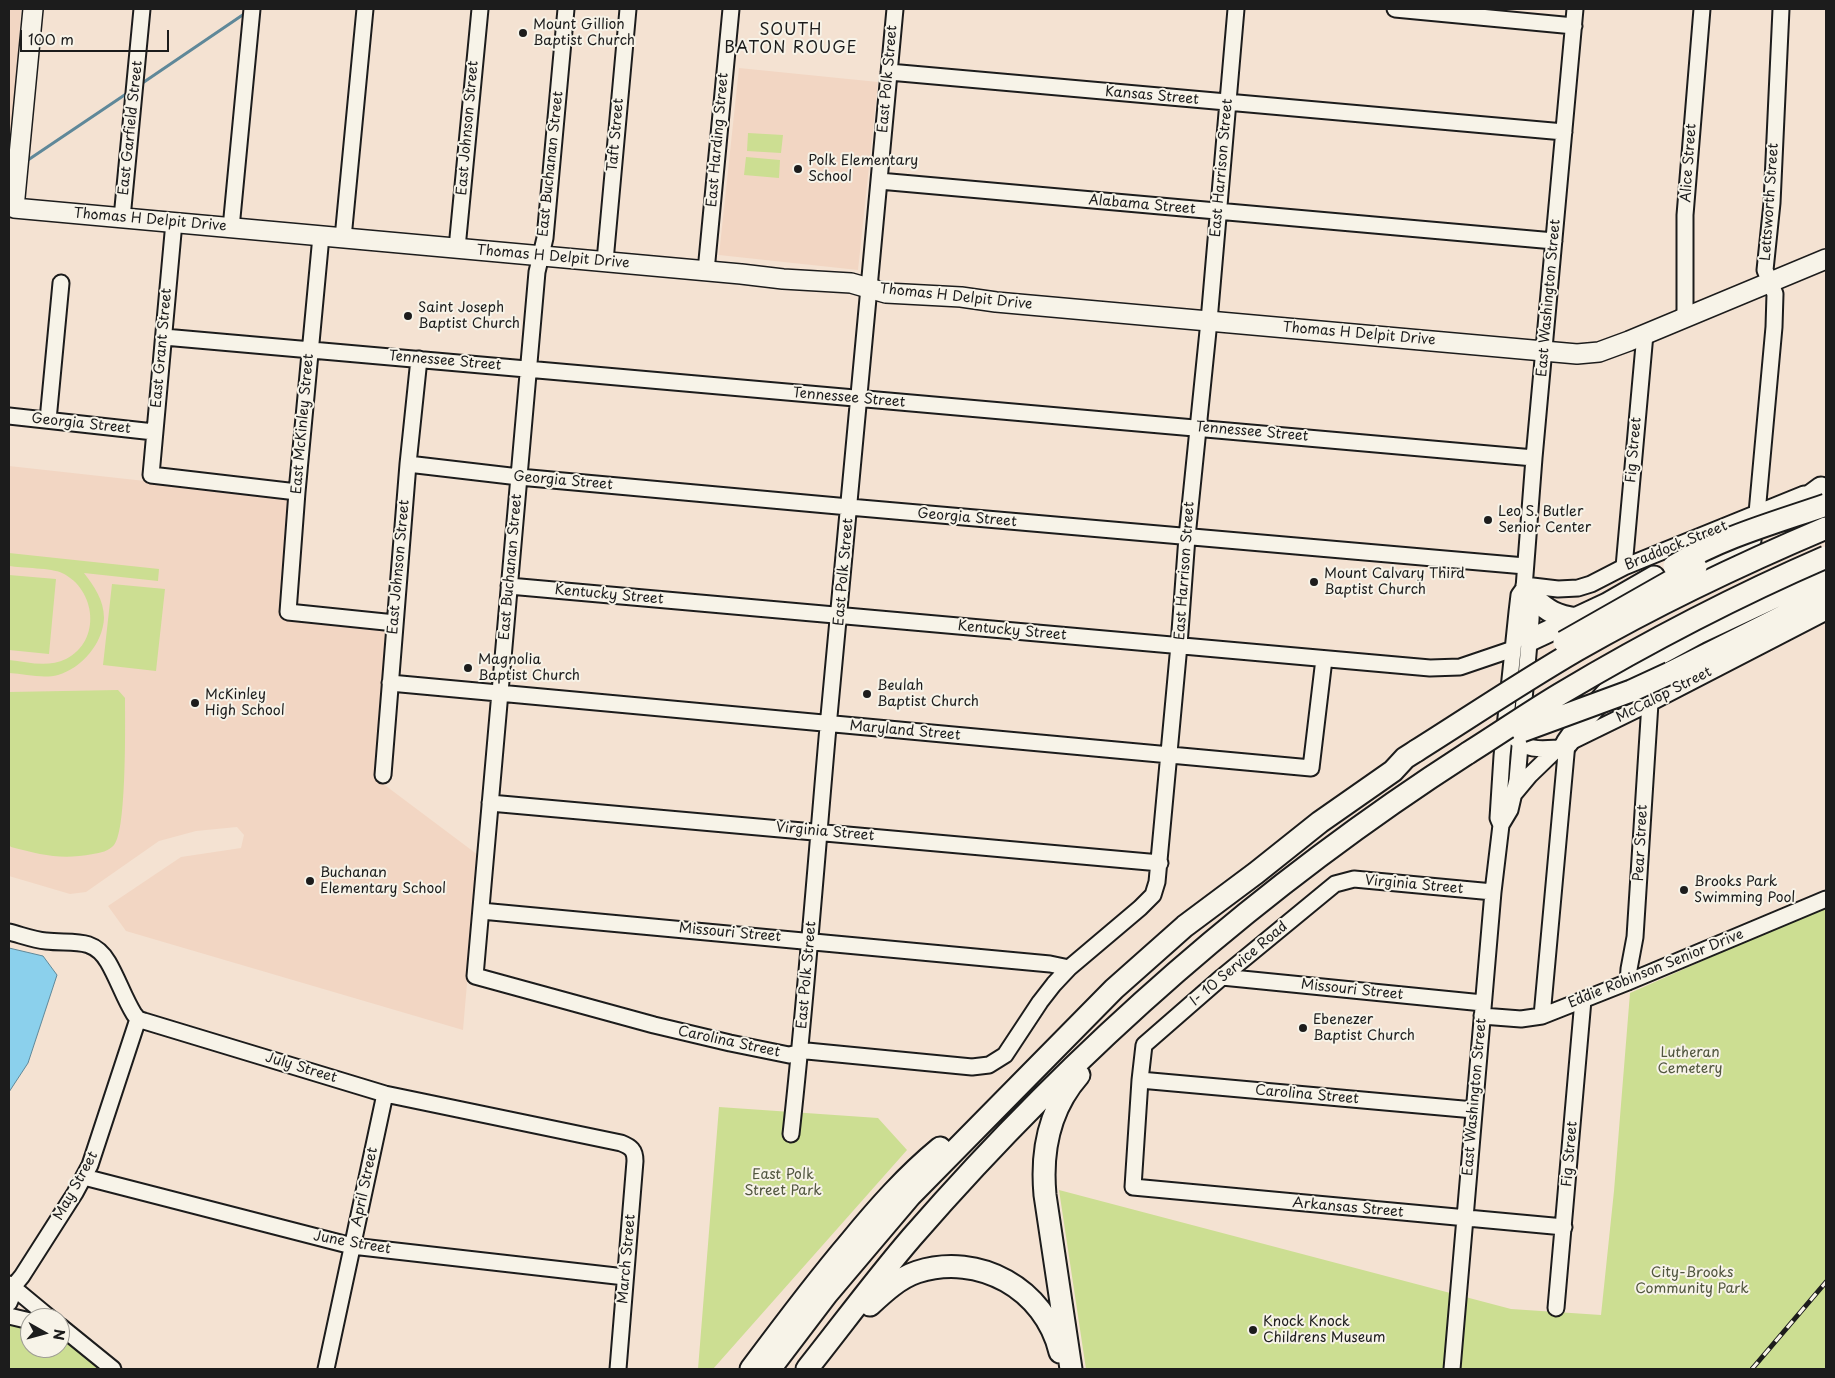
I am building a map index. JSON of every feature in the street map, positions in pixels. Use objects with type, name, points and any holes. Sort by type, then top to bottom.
[{"type":"highway","points":[[1413,746],[1466,703],[1572,636],[1696,567],[1754,538],[1824,493]]},
{"type":"highway","points":[[1521,645],[1577,619],[1692,555],[1824,493]]},
{"type":"highway","points":[[770,1369],[827,1294],[874,1237],[910,1196],[979,1125],[1133,971],[1185,926],[1320,822],[1332,800],[1384,759],[1413,746],[1482,709],[1595,640],[1674,598],[1780,547],[1826,528]]},
{"type":"highway","points":[[807,1369],[906,1244],[995,1145],[1138,1005],[1262,900],[1348,835],[1433,775],[1560,695],[1655,641],[1737,599],[1826,557]]},
{"type":"highway","points":[[1562,745],[1616,682],[1652,658],[1698,632],[1826,572]]},
{"type":"highway","points":[[1526,590],[1551,613],[1560,617],[1577,619]]},
{"type":"highway","points":[[1468,753],[1554,717],[1631,691],[1826,595]]},
{"type":"highway","points":[[1071,1369],[1045,1195],[1043,1168],[1046,1143],[1056,1110],[1066,1091],[1138,1005]]},
{"type":"highway","points":[[751,1369],[809,1290],[894,1190],[913,1170],[953,1137],[979,1125]]},
{"type":"highway","points":[[807,1369],[861,1314],[892,1286],[918,1272],[954,1266],[971,1268],[997,1276],[1013,1284],[1028,1295],[1050,1325],[1060,1350],[1063,1369]]},
{"type":"main road","points":[[13,203],[33,9]]},
{"type":"main road","name":"Thomas H Delpit Drive","points":[[13,203],[122,218],[604,261],[783,280],[851,283],[886,293],[961,297],[996,302],[1577,354],[1607,349],[1826,259]]},
{"type":"street","name":"East Garfield Street","points":[[122,218],[142,9]]},
{"type":"street","points":[[232,228],[252,9]]},
{"type":"street","points":[[343,238],[365,9]]},
{"type":"street","name":"East Johnson Street","points":[[457,248],[480,9]]},
{"type":"street","name":"East Buchanan Street","points":[[475,976],[537,272],[545,238],[566,9]]},
{"type":"street","name":"Taft Street","points":[[604,261],[628,9]]},
{"type":"street","name":"East Harding Street","points":[[706,271],[730,9]]},
{"type":"street","name":"East Polk Street","points":[[791,1134],[800,1053],[858,399],[895,9]]},
{"type":"street","name":"East Harrison Street","points":[[989,1064],[1005,1055],[1040,1002],[1069,968],[1150,899],[1158,882],[1180,645],[1187,537],[1209,321],[1236,9]]},
{"type":"street","points":[[1395,9],[1574,26]]},
{"type":"street","name":"East Washington Street","points":[[1521,645],[1534,458],[1575,9]]},
{"type":"street","name":"Alice Street","points":[[1685,318],[1686,216],[1702,9]]},
{"type":"street","name":"Lettsworth Street","points":[[1757,512],[1774,327],[1775,294],[1766,270],[1772,202],[1781,9]]},
{"type":"street","name":"Kansas Street","points":[[889,72],[1564,132]]},
{"type":"street","name":"Alabama Street","points":[[879,181],[1554,241]]},
{"type":"street","name":"East Grant Street","points":[[174,222],[151,474],[297,492]]},
{"type":"street","name":"East McKinley Street","points":[[321,236],[297,492],[288,612],[394,623]]},
{"type":"street","points":[[48,420],[61,283]]},
{"type":"street","name":"Fig Street","points":[[1624,567],[1645,334]]},
{"type":"street","name":"Tennessee Street","points":[[164,337],[1534,458]]},
{"type":"street","name":"East Johnson Street","points":[[382,775],[408,464],[419,359]]},
{"type":"street","name":"Georgia Street","points":[[9,416],[154,432]]},
{"type":"street","name":"Georgia Street","points":[[408,464],[519,477],[849,508],[1526,566]]},
{"type":"street","name":"Braddock Street","points":[[1526,590],[1578,588],[1591,584],[1624,567],[1757,512],[1824,493]]},
{"type":"street","name":"Kentucky Street","points":[[509,586],[1451,669],[1521,645]]},
{"type":"street","name":"McCalop Street","points":[[1514,794],[1530,775],[1562,745],[1650,703],[1826,612]]},
{"type":"street","points":[[1501,825],[1498,818],[1505,726],[1521,645]]},
{"type":"street","points":[[1501,825],[1510,810],[1514,794],[1520,743],[1521,645]]},
{"type":"street","name":"Maryland Street","points":[[390,683],[1312,768],[1324,658]]},
{"type":"street","name":"Pear Street","points":[[1628,982],[1636,938],[1650,703]]},
{"type":"street","points":[[1505,726],[1520,743],[1536,749],[1562,745],[1542,1016]]},
{"type":"street","name":"Virginia Street","points":[[490,803],[1160,863]]},
{"type":"street","name":"East Washington Street","points":[[1447,1369],[1454,1364],[1482,1010],[1501,825]]},
{"type":"street","name":"Virginia Street","points":[[1335,884],[1354,879],[1494,892]]},
{"type":"street","name":"I- 10 Service Road","points":[[1140,1080],[1144,1045],[1222,977],[1335,884]]},
{"type":"street","name":"Eddie Robinson Senior Drive","points":[[1482,1010],[1521,1019],[1542,1016],[1826,899]]},
{"type":"street","name":"Missouri Street","points":[[481,911],[1050,964],[1069,968]]},
{"type":"street","points":[[9,932],[45,942],[77,942],[97,948],[108,962],[130,1008],[138,1019]]},
{"type":"street","name":"Carolina Street","points":[[475,976],[682,1032],[789,1055],[808,1051],[963,1066],[989,1064]]},
{"type":"street","name":"Missouri Street","points":[[1222,977],[1482,1010]]},
{"type":"street","name":"Fig Street","points":[[1556,1308],[1583,1000]]},
{"type":"street","name":"July Street","points":[[138,1019],[385,1094],[621,1143],[633,1149]]},
{"type":"street","name":"May Street","points":[[9,1302],[12,1296],[10,1286],[22,1276],[84,1177],[97,1149],[138,1019]]},
{"type":"street","name":"Carolina Street","points":[[1140,1080],[1474,1110]]},
{"type":"street","name":"Arkansas Street","points":[[1140,1080],[1133,1187],[1564,1227]]},
{"type":"street","name":"April Street","points":[[326,1369],[385,1094]]},
{"type":"street","name":"March Street","points":[[618,1369],[635,1161],[633,1149]]},
{"type":"street","name":"June Street","points":[[84,1177],[352,1246],[625,1278]]},
{"type":"street","points":[[10,1286],[38,1308]]},
{"type":"street","points":[[70,1334],[113,1369]]},
{"type":"street","points":[[70,1340],[83,1345]]},
{"type":"shaded area","points":[[9,9],[21,9],[11,162],[9,163]]},
{"type":"shaded area","name":"Polk Elementary School","points":[[739,68],[878,82],[858,270],[719,255]]},
{"type":"shaded area","name":"McKinley High School","points":[[9,466],[290,497],[281,617],[389,628],[374,777],[478,855],[463,1030],[126,931],[108,906],[181,857],[241,848],[244,835],[237,827],[196,831],[159,841],[86,892],[70,894],[9,876]]},
{"type":"green space","points":[[748,133],[783,135],[781,153],[747,151]]},
{"type":"green space","points":[[746,157],[780,160],[779,178],[744,175]]},
{"type":"green space","points":[[9,553],[159,569],[158,581],[84,573],[98,594],[104,611],[103,627],[100,636],[90,653],[75,667],[58,675],[40,676],[9,673],[9,660],[38,664],[52,663],[66,659],[78,651],[90,628],[90,615],[88,602],[82,591],[73,581],[57,571],[9,566]]},
{"type":"green space","points":[[9,575],[56,579],[49,654],[9,650]]},
{"type":"green space","points":[[112,584],[165,589],[156,671],[103,665]]},
{"type":"green space","points":[[118,690],[125,698],[125,751],[121,819],[118,836],[114,845],[110,849],[101,852],[71,857],[42,854],[11,847],[9,845],[9,692]]},
{"type":"green space","name":"City-Brooks Community Park","points":[[1826,906],[1826,1369],[1086,1369],[1059,1190],[1511,1309],[1601,1315],[1614,1191],[1630,993]]},
{"type":"green space","name":"East Polk Street Park","points":[[719,1107],[878,1118],[907,1150],[713,1369],[698,1369]]},
{"type":"green space","points":[[9,1316],[20,1320],[20,1358],[70,1358],[70,1340],[83,1345],[117,1369],[9,1369]]},
{"type":"water","points":[[9,948],[43,956],[57,975],[28,1063],[9,1092]]},
{"type":"waterway","points":[[141,84],[247,12]]},
{"type":"waterway","points":[[25,162],[129,92]]},
{"type":"railway","points":[[1752,1369],[1826,1282]]},
{"type":"place","name":"Mount Gillion Baptist Church","points":[[523,33]]},
{"type":"place","name":"Polk Elementary School","points":[[798,169]]},
{"type":"place","name":"Saint Joseph Baptist Church","points":[[408,316]]},
{"type":"place","name":"Leo S. Butler Senior Center","points":[[1488,520]]},
{"type":"place","name":"Mount Calvary Third Baptist Church","points":[[1314,582]]},
{"type":"place","name":"Magnolia Baptist Church","points":[[468,668]]},
{"type":"place","name":"Beulah Baptist Church","points":[[867,694]]},
{"type":"place","name":"McKinley High School","points":[[195,703]]},
{"type":"place","name":"Buchanan Elementary School","points":[[310,881]]},
{"type":"place","name":"Brooks Park Swimming Pool","points":[[1684,890]]},
{"type":"place","name":"Ebenezer Baptist Church","points":[[1303,1028]]},
{"type":"place","name":"Knock Knock Childrens Museum","points":[[1253,1330]]},
{"type":"district","name":"SOUTH BATON ROUGE","points":[[791,40]]},
{"type":"park label","name":"Lutheran Cemetery","points":[[1690,1062]]}]
